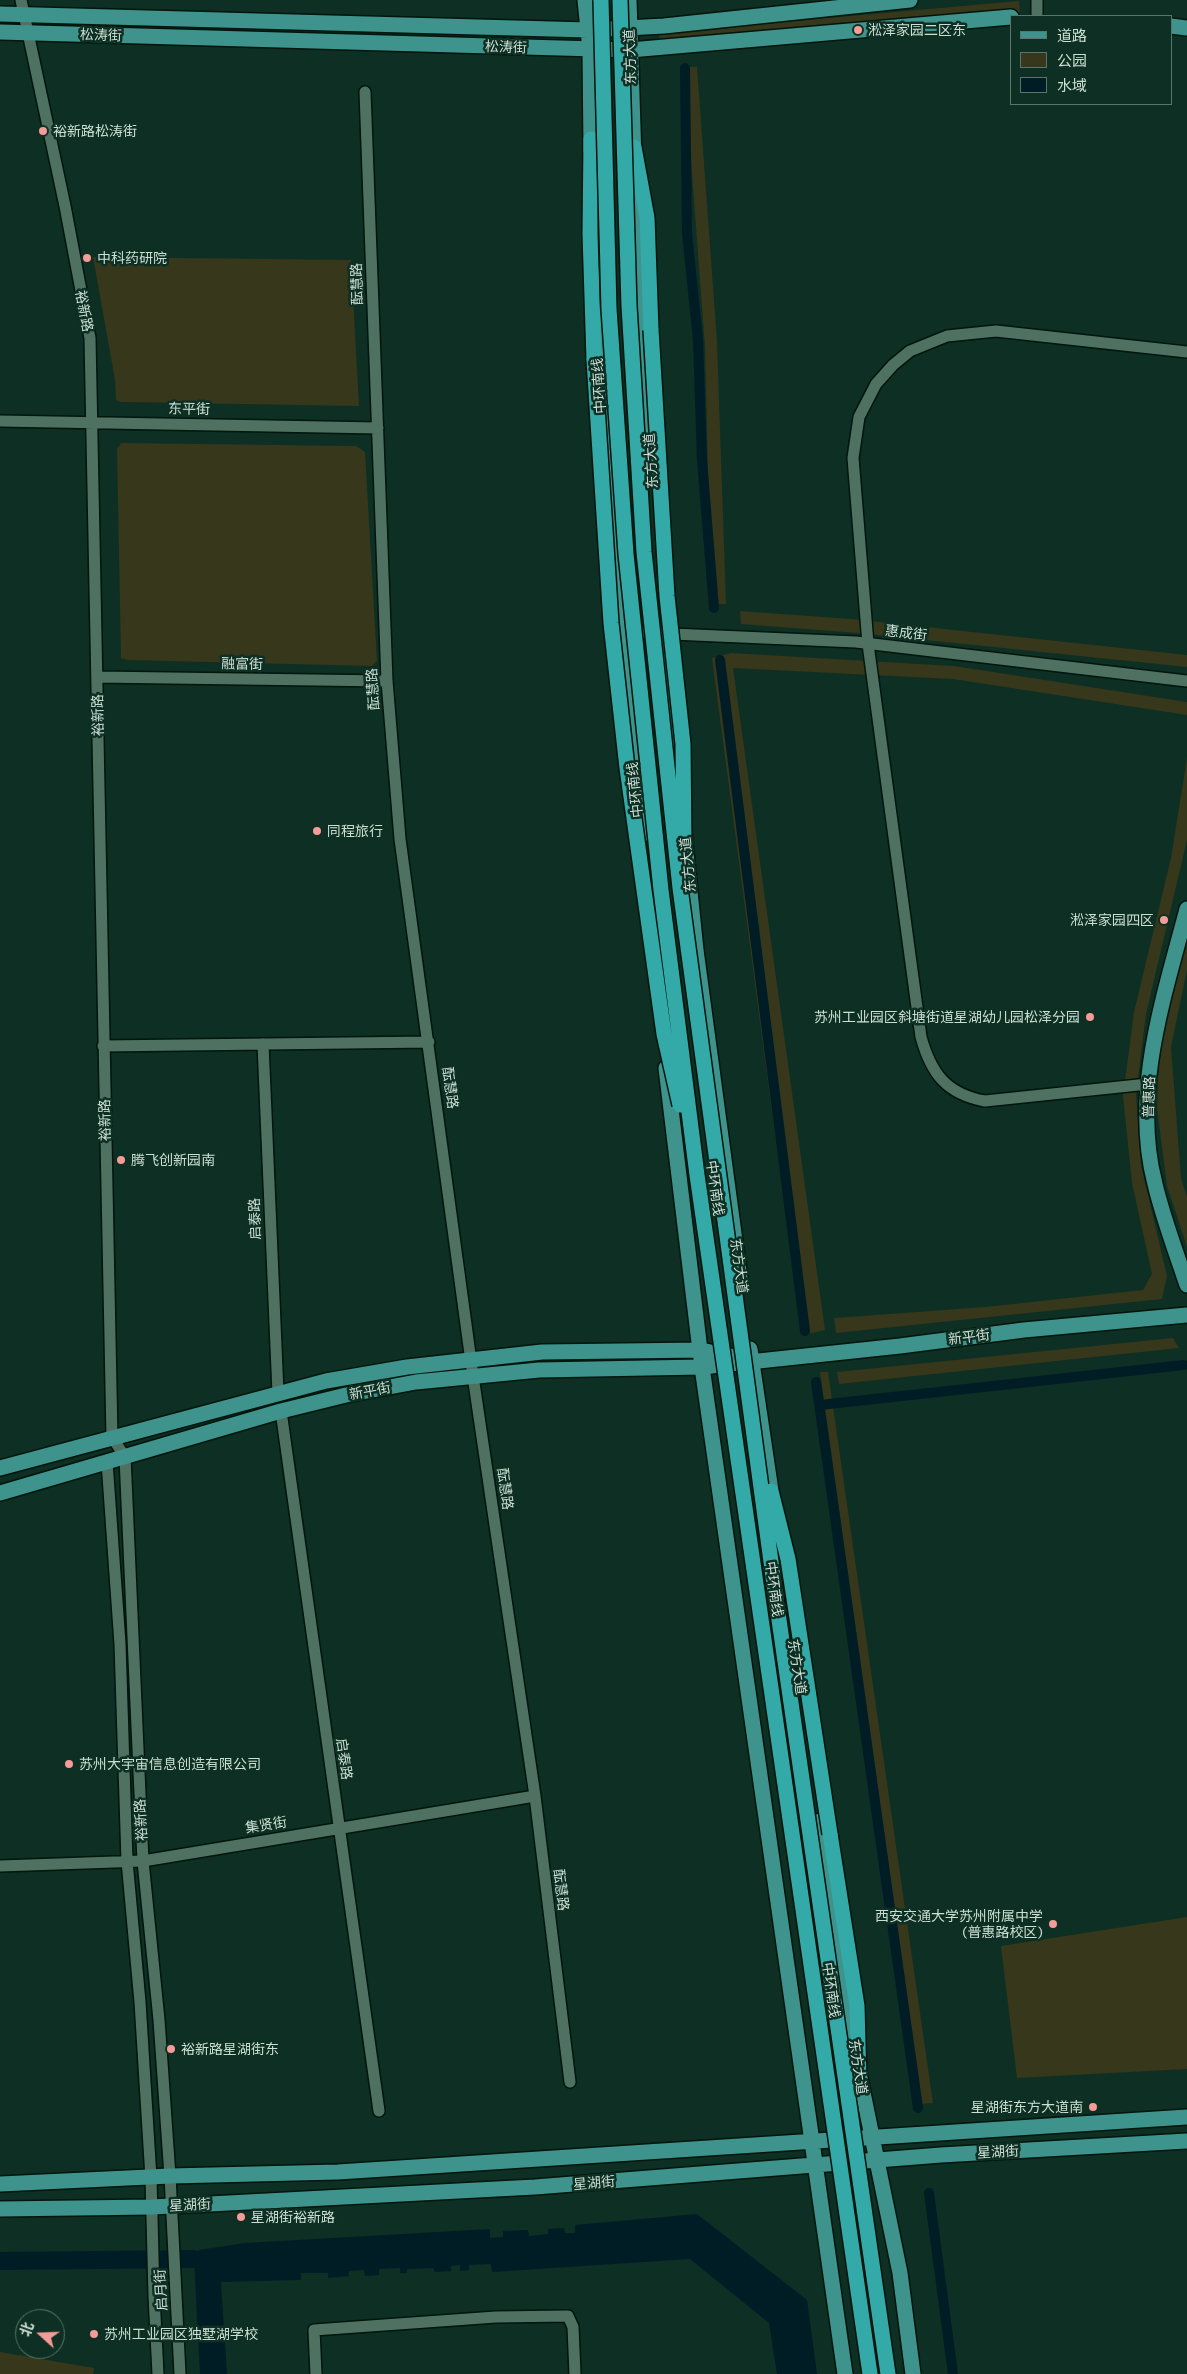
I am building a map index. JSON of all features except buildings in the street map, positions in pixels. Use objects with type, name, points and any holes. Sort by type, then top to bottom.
[{"type":"highway","name":"中环南线","points":[[601,0],[610,309],[626,554],[661,890],[697,1174],[870,2374]]},
{"type":"highway","name":"中环南线","points":[[620,0],[629,306],[644,552],[685,930],[754,1424],[780,1626],[888,2374]]},
{"type":"highway","points":[[591,140],[590,234],[594,360],[611,623],[626,768],[664,1034],[697,1174]]},
{"type":"highway","points":[[634,147],[647,218],[650,330],[667,596],[683,744],[685,930]]},
{"type":"highway","points":[[754,1424],[788,1559],[857,2006],[859,2080]]},
{"type":"main road","points":[[585,0],[590,50],[591,140],[604,405],[621,632],[674,1149],[702,1367],[845,2374]]},
{"type":"main road","name":"东方大道","points":[[629,0],[646,388],[663,632],[696,950],[751,1360],[859,2080],[878,2161],[900,2272],[913,2374]]},
{"type":"main road","name":"松涛街","points":[[0,14],[588,30],[664,26],[910,0]]},
{"type":"main road","name":"松涛街","points":[[0,32],[630,50],[1010,17]]},
{"type":"main road","points":[[1172,26],[1187,28]]},
{"type":"main road","name":"普惠路","points":[[1187,909],[1154,1038],[1148,1084],[1148,1136],[1154,1183],[1187,1285]]},
{"type":"main road","name":"新平街","points":[[0,1493],[281,1412],[346,1395],[416,1382],[539,1370],[702,1367],[751,1360],[900,1346],[1024,1330],[1187,1315]]},
{"type":"main road","name":"新平街","points":[[0,1468],[326,1381],[471,1359],[542,1352],[701,1350],[751,1360]]},
{"type":"main road","name":"裕新路","points":[[108,1462],[112,1437]]},
{"type":"main road","name":"星湖街","points":[[0,2184],[170,2176],[338,2172],[1187,2117]]},
{"type":"main road","name":"星湖街","points":[[0,2209],[152,2207],[536,2187],[941,2155],[1187,2141]]},
{"type":"street","name":"裕新路","points":[[21,0],[65,206],[90,338],[90,422],[112,1437]]},
{"type":"street","points":[[1037,0],[1037,15]]},
{"type":"street","name":"酝慧路","points":[[365,92],[387,681],[400,839],[473,1376],[535,1796],[570,2082]]},
{"type":"street","points":[[1148,1084],[985,1101],[962,1095],[934,1072],[921,1037],[868,644],[854,445],[864,405],[876,384],[893,365],[910,352],[947,336],[985,331],[1187,352]]},
{"type":"street","name":"东平街","points":[[0,421],[378,428]]},
{"type":"street","name":"惠成街","points":[[621,632],[663,632],[868,644],[1187,681]]},
{"type":"street","name":"融富街","points":[[97,676],[387,681]]},
{"type":"street","points":[[103,1046],[429,1042]]},
{"type":"street","name":"启泰路","points":[[263,1044],[278,1393]]},
{"type":"street","name":"启泰路","points":[[281,1412],[379,2111]]},
{"type":"street","points":[[112,1437],[125,1457]]},
{"type":"street","name":"裕新路","points":[[125,1457],[143,1860],[159,2020],[172,2206]]},
{"type":"street","name":"裕新路","points":[[108,1462],[120,1644],[127,1861],[140,2002],[152,2207]]},
{"type":"street","name":"集贤街","points":[[0,1866],[143,1860],[535,1796]]},
{"type":"street","name":"启月街","points":[[172,2206],[180,2374]]},
{"type":"street","name":"启月街","points":[[152,2207],[158,2374]]},
{"type":"street","points":[[316,2374],[314,2330],[496,2317],[568,2316],[573,2327],[575,2374]]},
{"type":"green space","points":[[1019,1],[1020,12],[660,42],[659,33]]},
{"type":"green space","points":[[684,67],[697,67],[717,342],[726,604],[711,604],[705,347]]},
{"type":"green space","points":[[93,257],[351,260],[359,406],[121,402],[116,400],[115,380]]},
{"type":"green space","points":[[121,443],[356,446],[365,452],[377,661],[372,666],[128,660],[121,658],[117,449]]},
{"type":"green space","points":[[740,611],[851,619],[1187,655],[1187,667],[858,633],[741,624]]},
{"type":"green space","points":[[731,653],[954,666],[1187,702],[1187,715],[953,679],[733,668],[825,1330],[807,1334],[795,1287],[712,658]]},
{"type":"green space","points":[[1187,758],[1187,840],[1146,1014],[1136,1094],[1141,1165],[1167,1276],[1162,1299],[836,1333],[834,1318],[985,1307],[1143,1290],[1152,1274],[1132,1183],[1123,1096],[1134,1012],[1171,858]]},
{"type":"green space","points":[[1187,927],[1187,970],[1171,1047],[1181,1178],[1187,1197],[1187,1247],[1167,1186],[1157,1108],[1159,1052]]},
{"type":"green space","points":[[1173,1338],[1179,1348],[839,1384],[837,1372]]},
{"type":"green space","points":[[820,1372],[828,1372],[933,2103],[922,2104]]},
{"type":"green space","points":[[1187,1917],[1187,2069],[1017,2078],[1001,1946]]},
{"type":"green space","points":[[0,2352],[15,2355],[15,2359],[41,2359],[94,2368],[93,2374],[0,2374]]},
{"type":"water","points":[[697,2214],[807,2300],[817,2374],[777,2374],[769,2323],[690,2259],[492,2272],[491,2264],[469,2265],[469,2270],[460,2271],[460,2265],[451,2266],[451,2271],[435,2272],[433,2268],[407,2269],[407,2273],[400,2273],[400,2268],[379,2269],[379,2275],[365,2276],[364,2270],[349,2271],[349,2276],[328,2278],[328,2273],[301,2273],[301,2280],[221,2282],[227,2374],[200,2374],[194,2259],[199,2250],[245,2243],[490,2229],[490,2238],[503,2237],[503,2231],[528,2230],[529,2236],[548,2234],[548,2229],[564,2228],[565,2233],[575,2233],[575,2225]]},
{"type":"waterway","points":[[685,68],[687,233],[698,340],[702,460],[714,608]]},
{"type":"waterway","points":[[720,660],[805,1331]]},
{"type":"waterway","points":[[820,1405],[1184,1365]]},
{"type":"waterway","points":[[816,1382],[918,2108]]},
{"type":"waterway","points":[[929,2193],[953,2374]]},
{"type":"waterway","points":[[0,2261],[194,2259]]},
{"type":"place","name":"淞泽家园二区东","points":[[858,30]]},
{"type":"place","name":"裕新路松涛街","points":[[43,131]]},
{"type":"place","name":"中科药研院","points":[[87,258]]},
{"type":"place","name":"同程旅行","points":[[317,831]]},
{"type":"place","name":"淞泽家园四区","points":[[1164,920]]},
{"type":"place","name":"苏州工业园区斜塘街道星湖幼儿园松泽分园","points":[[1090,1017]]},
{"type":"place","name":"腾飞创新园南","points":[[121,1160]]},
{"type":"place","name":"苏州大宇宙信息创造有限公司","points":[[69,1764]]},
{"type":"place","name":"西安交通大学苏州附属中学 (普惠路校区)","points":[[1053,1924]]},
{"type":"place","name":"裕新路星湖街东","points":[[171,2049]]},
{"type":"place","name":"星湖街东方大道南","points":[[1093,2107]]},
{"type":"place","name":"星湖街裕新路","points":[[241,2217]]},
{"type":"place","name":"苏州工业园区独墅湖学校","points":[[94,2334]]}]
